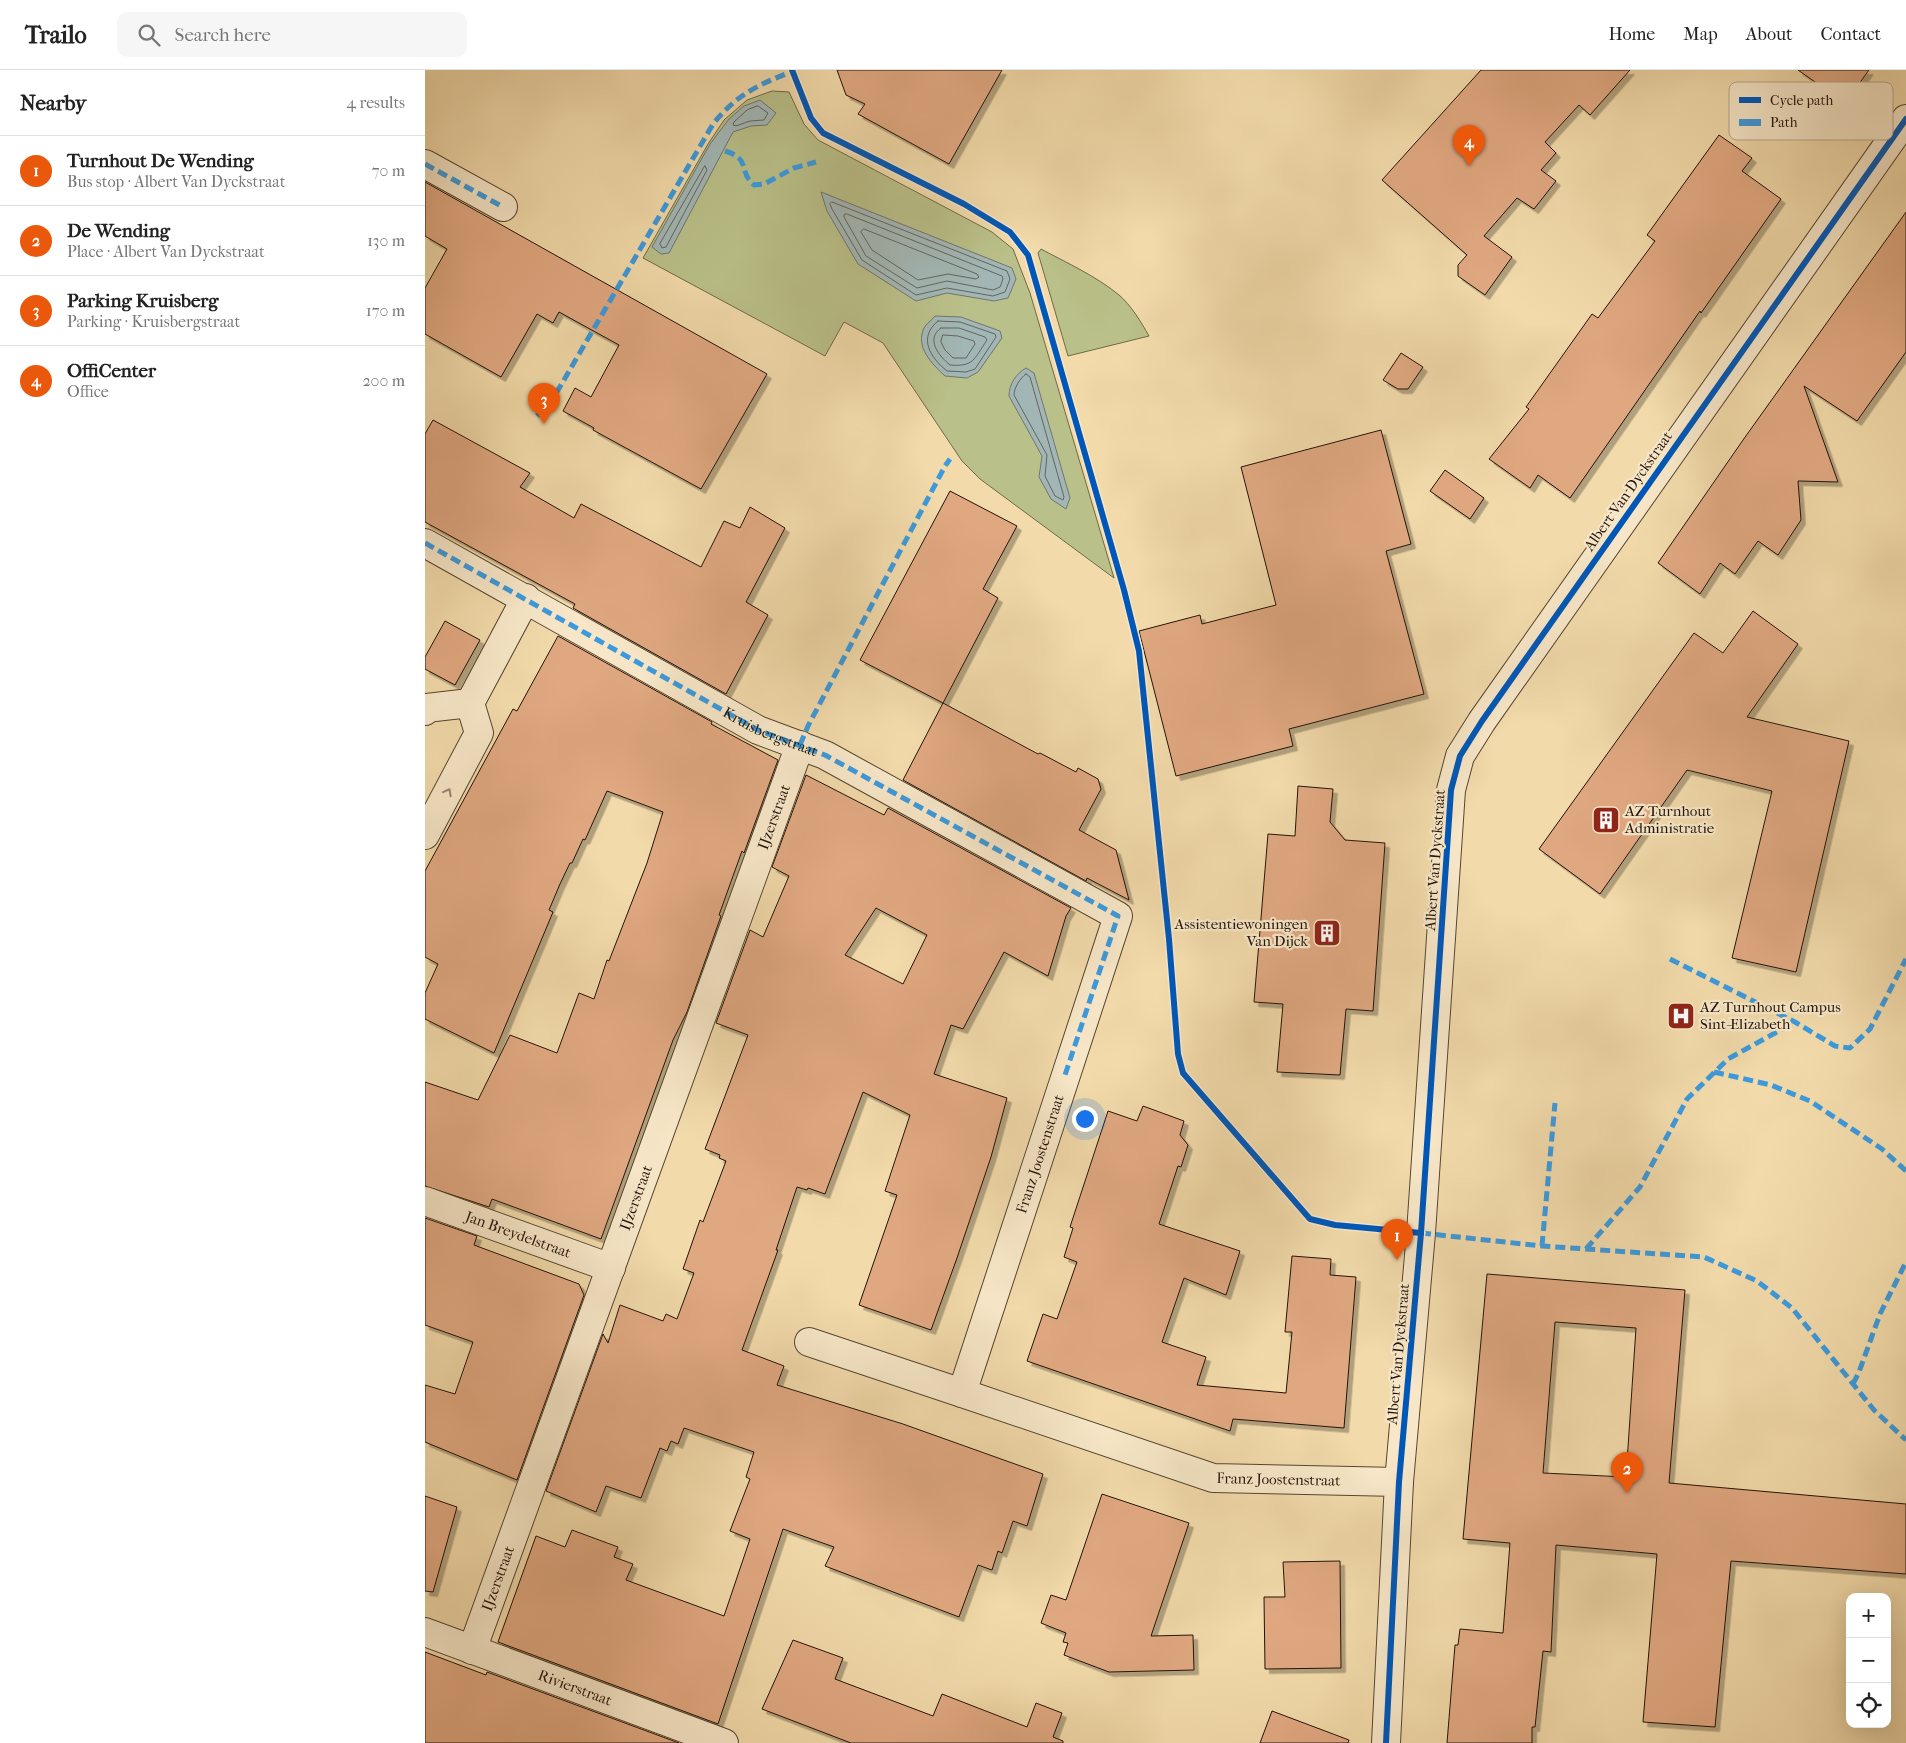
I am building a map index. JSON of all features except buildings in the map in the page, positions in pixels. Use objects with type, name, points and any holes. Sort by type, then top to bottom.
[{"type":"street","name":"Albert Van Dyckstraat","points":[[1893,137],[1906,119]]},
{"type":"street","name":"Albert Van Dyckstraat","points":[[1385,1743],[1399,1482],[1422,1223],[1451,790],[1460,756],[1482,720],[1891,140]]},
{"type":"street","points":[[425,164],[503,207]]},
{"type":"street","name":"Kruisbergstraat","points":[[425,543],[758,730],[825,755],[1117,916]]},
{"type":"street","points":[[425,835],[479,733],[470,703],[526,598]]},
{"type":"street","points":[[425,711],[426,708],[470,703]]},
{"type":"street","name":"IJzerstraat","points":[[472,1650],[800,745]]},
{"type":"street","name":"Franz Joostenstraat","points":[[962,1393],[1117,916]]},
{"type":"street","name":"Jan Breydelstraat","points":[[425,1201],[611,1268]]},
{"type":"street","name":"Franz Joostenstraat","points":[[809,1342],[1213,1478],[1399,1482]]},
{"type":"street","name":"Rivierstraat","points":[[425,1632],[724,1743]]},
{"type":"green space","points":[[772,91],[789,92],[804,124],[818,140],[992,232],[1013,249],[1030,293],[1114,578],[980,479],[962,461],[883,343],[844,322],[825,356],[643,258],[708,144],[724,120],[747,100]]},
{"type":"green space","points":[[1041,249],[1091,276],[1119,295],[1132,309],[1149,336],[1068,356],[1038,253]]},
{"type":"water","points":[[760,100],[776,113],[767,125],[751,126],[733,132],[669,253],[661,254],[652,247],[710,144],[729,119],[744,106]]},
{"type":"water","points":[[821,192],[1012,268],[1016,279],[1008,298],[994,301],[947,293],[916,301],[858,264],[827,211]]},
{"type":"water","points":[[935,316],[961,317],[1000,331],[1002,338],[978,372],[967,378],[945,376],[930,361],[923,348],[922,335],[925,326]]},
{"type":"water","points":[[1026,368],[1034,373],[1070,498],[1066,509],[1051,499],[1039,477],[1042,456],[1009,396],[1010,387],[1014,380]]},
{"type":"marked path","points":[[537,416],[554,397],[713,124],[731,105],[749,92],[793,71]]},
{"type":"marked path","points":[[725,151],[742,161],[746,174],[754,185],[764,184],[794,168],[816,162]]},
{"type":"marked path","points":[[425,164],[503,207]]},
{"type":"marked path","points":[[800,745],[808,726],[950,459]]},
{"type":"marked path","points":[[425,543],[758,730],[825,755],[1118,916],[1064,1078]]},
{"type":"marked path","points":[[1670,959],[1795,1022],[1835,1046],[1850,1048],[1870,1029],[1906,959]]},
{"type":"marked path","points":[[1586,1249],[1640,1187],[1687,1099],[1728,1059],[1795,1022]]},
{"type":"marked path","points":[[1714,1072],[1771,1085],[1810,1101],[1882,1149],[1906,1171]]},
{"type":"marked path","points":[[1542,1246],[1555,1103]]},
{"type":"marked path","points":[[1421,1233],[1542,1246],[1704,1257],[1757,1281],[1792,1308],[1874,1410],[1906,1440]]},
{"type":"marked path","points":[[1853,1384],[1880,1314],[1906,1262]]},
{"type":"cycle path","points":[[792,70],[811,118],[823,133],[964,204],[1010,232],[1028,255],[1124,590],[1139,651],[1169,939],[1178,1054],[1183,1073],[1310,1219],[1335,1225],[1421,1233]]},
{"type":"cycle path","points":[[1893,137],[1906,119]]},
{"type":"cycle path","points":[[1386,1743],[1399,1482],[1421,1233],[1451,790],[1460,756],[1482,721],[1891,140]]},
{"type":"place","name":"OffiCenter","points":[[1469,166]]},
{"type":"place","name":"Parking Kruisberg","points":[[544,424]]},
{"type":"place","name":"AZ Turnhout Administratie","points":[[1606,820]]},
{"type":"place","name":"Assistentiewoningen Van Dijck","points":[[1327,933]]},
{"type":"place","name":"AZ Turnhout Campus Sint-Elizabeth","points":[[1681,1016]]},
{"type":"place","name":"Turnhout De Wending","points":[[1397,1260]]},
{"type":"place","name":"De Wending","points":[[1627,1493]]}]
